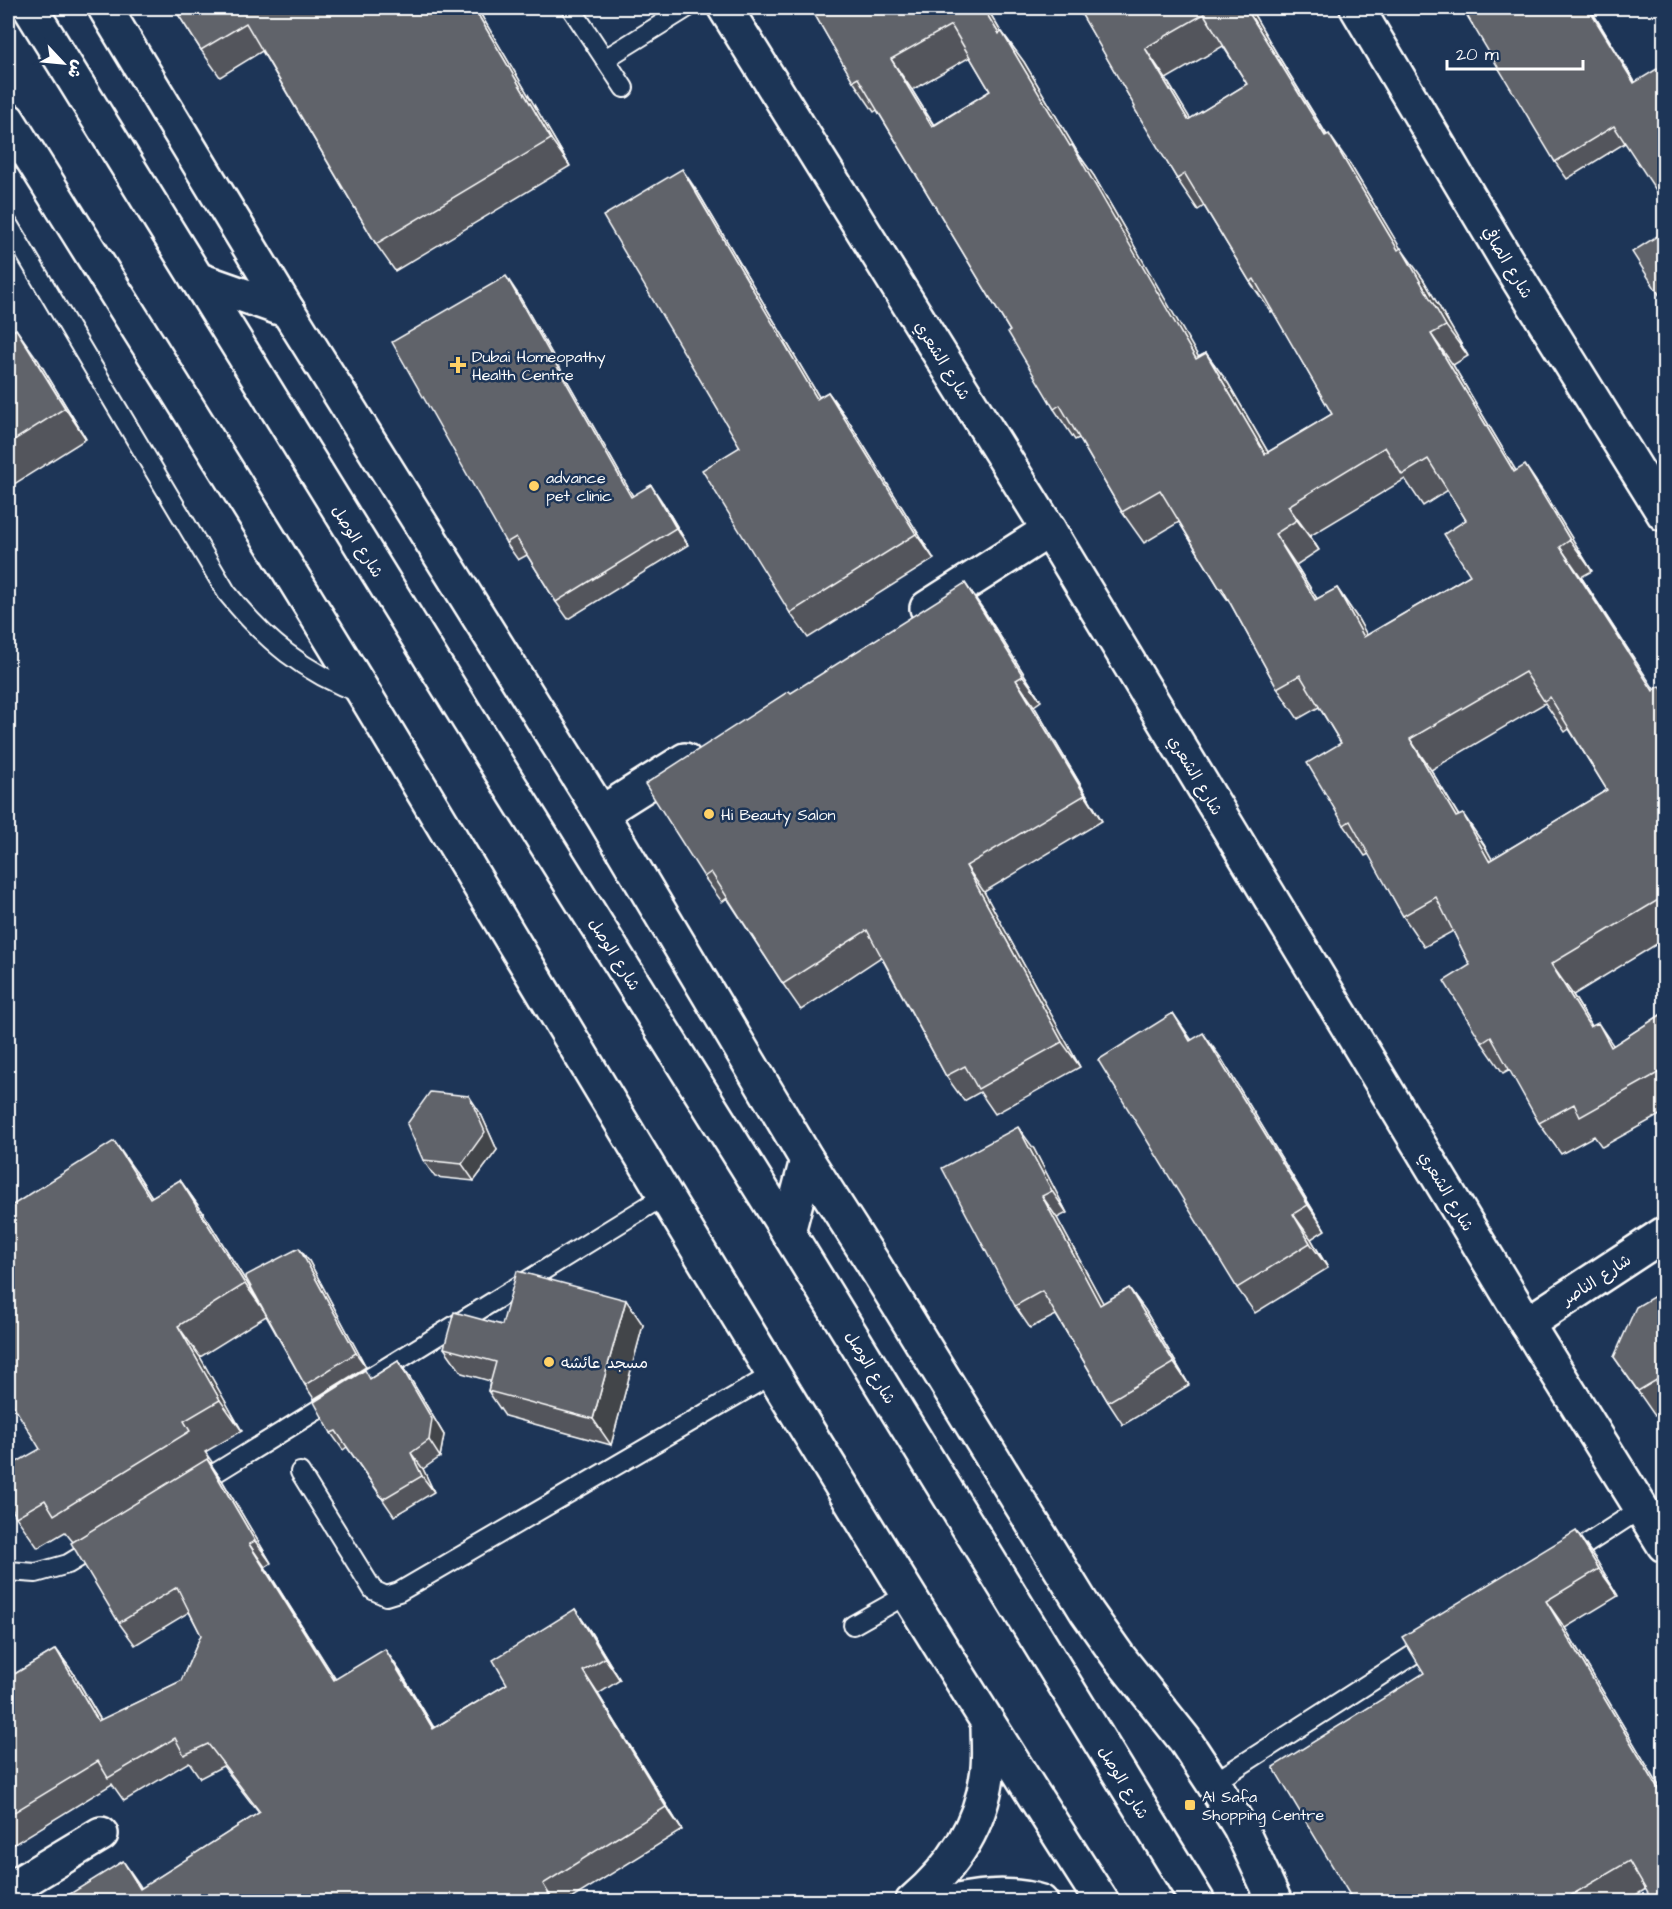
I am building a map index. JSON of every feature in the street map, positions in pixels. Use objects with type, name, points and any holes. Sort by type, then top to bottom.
[{"type":"street","name":"شارع الوصل","points":[[30,8],[788,1232],[1198,1902]]},
{"type":"street","points":[[105,8],[288,311],[601,813],[807,1160],[871,1260],[1086,1612],[1184,1739],[1213,1783],[1240,1827],[1275,1902]]},
{"type":"street","name":"شارع الشعري","points":[[725,8],[1049,530],[1527,1324],[1665,1545]]},
{"type":"street","name":"شارع الصافي","points":[[1357,8],[1507,261],[1665,514]]},
{"type":"street","points":[[8,120],[364,695],[664,1196],[908,1594],[1102,1902]]},
{"type":"street","points":[[197,279],[288,311]]},
{"type":"street","points":[[900,625],[1049,530]]},
{"type":"street","points":[[601,813],[711,744]]},
{"type":"street","points":[[788,1232],[807,1160]]},
{"type":"street","name":"شارع الناصر","points":[[1527,1324],[1665,1234]]},
{"type":"street","points":[[912,1902],[934,1883],[954,1860],[969,1833],[981,1804],[988,1775],[988,1724]]},
{"type":"street","points":[[8,1890],[101,1833]]},
{"type":"street","points":[[953,1902],[971,1898],[1003,1896],[1041,1902]]},
{"type":"lane","points":[[571,8],[624,88]]},
{"type":"lane","points":[[605,59],[687,8]]},
{"type":"lane","points":[[8,224],[227,593],[266,637],[302,666],[333,683],[364,695]]},
{"type":"lane","points":[[179,1495],[664,1196]]},
{"type":"lane","points":[[300,1472],[374,1590],[386,1596],[392,1595],[773,1374]]},
{"type":"lane","points":[[1552,1566],[1642,1508]]},
{"type":"lane","points":[[8,1571],[36,1573],[68,1564],[118,1533]]},
{"type":"lane","points":[[853,1625],[908,1594]]},
{"type":"lane","points":[[1213,1783],[1453,1629]]},
{"type":"building","points":[[174,8],[474,8],[551,139],[376,244],[246,23],[201,50]]},
{"type":"building","points":[[811,8],[983,8],[999,34],[1002,32],[1070,146],[1072,145],[1196,359],[1206,353],[1265,454],[1332,414],[1254,279],[1250,282],[1185,174],[1177,179],[1078,8],[1246,8],[1325,136],[1329,134],[1398,250],[1401,248],[1446,326],[1431,334],[1514,472],[1525,465],[1570,540],[1560,547],[1653,691],[1660,686],[1665,694],[1665,896],[1551,964],[1590,1027],[1598,1023],[1611,1047],[1665,1012],[1665,1069],[1580,1117],[1574,1104],[1539,1123],[1491,1037],[1482,1043],[1444,981],[1470,965],[1436,897],[1403,916],[1350,821],[1344,825],[1307,763],[1341,743],[1300,675],[1277,688],[1222,588],[1220,589],[1160,490],[1122,512],[1060,405],[1054,409],[1008,332],[1010,331],[858,78],[853,81]],"holes":[[[1204,14],[1247,84],[1188,120],[1145,48]],[[951,25],[990,91],[932,127],[891,59]],[[1385,447],[1402,475],[1428,459],[1466,520],[1444,534],[1470,575],[1364,637],[1337,588],[1315,600],[1275,534],[1297,520],[1288,506]],[[1525,672],[1544,701],[1550,697],[1607,790],[1489,861],[1463,814],[1456,817],[1410,739]]]},
{"type":"building","points":[[1477,8],[1588,8],[1634,83],[1665,64],[1665,204],[1614,126],[1555,162],[1466,14]]},
{"type":"building","points":[[682,169],[817,399],[828,392],[916,534],[790,613],[702,470],[740,447],[603,216]]},
{"type":"building","points":[[1665,231],[1665,304],[1632,252]]},
{"type":"building","points":[[506,276],[631,497],[651,485],[676,528],[556,602],[516,537],[506,543],[392,342]]},
{"type":"building","points":[[16,329],[65,408],[8,444],[8,334]]},
{"type":"building","points":[[965,583],[1023,676],[1016,680],[1085,795],[966,866],[1062,1042],[978,1089],[965,1066],[946,1076],[867,930],[783,984],[711,872],[704,877],[645,784],[789,691],[791,693]]},
{"type":"building","points":[[1173,1013],[1190,1041],[1203,1033],[1308,1205],[1293,1214],[1310,1243],[1237,1288],[1098,1060]]},
{"type":"building","points":[[430,1092],[469,1096],[485,1132],[462,1164],[423,1160],[407,1124]]},
{"type":"building","points":[[1018,1127],[1052,1191],[1042,1196],[1100,1305],[1129,1288],[1174,1363],[1108,1402],[1042,1291],[1015,1306],[942,1168]]},
{"type":"building","points":[[114,1141],[150,1198],[180,1180],[245,1284],[178,1326],[220,1400],[184,1421],[190,1431],[54,1515],[45,1500],[16,1517],[8,1501],[8,1467],[40,1449],[8,1397],[8,1208]]},
{"type":"building","points":[[299,1248],[356,1353],[305,1385],[245,1276]]},
{"type":"building","name":"مسجد عائشه","points":[[517,1271],[626,1300],[593,1419],[488,1391],[496,1362],[444,1348],[454,1312],[502,1325]]},
{"type":"building","points":[[1665,1290],[1665,1375],[1638,1391],[1614,1357],[1636,1307]]},
{"type":"building","points":[[398,1361],[432,1419],[429,1440],[411,1453],[422,1476],[383,1499],[336,1431],[331,1433],[314,1402],[365,1370],[370,1379]]},
{"type":"building","points":[[207,1459],[255,1541],[249,1544],[334,1680],[385,1649],[433,1729],[507,1684],[493,1660],[575,1609],[605,1658],[583,1671],[666,1807],[543,1884],[554,1902],[261,1902],[256,1894],[245,1902],[57,1902],[123,1861],[140,1889],[260,1812],[208,1744],[184,1755],[175,1738],[108,1778],[98,1761],[8,1816],[8,1678],[56,1649],[98,1721],[181,1681],[201,1635],[177,1587],[119,1623],[71,1543]]},
{"type":"building","points":[[1576,1531],[1599,1569],[1546,1601],[1665,1800],[1665,1902],[1653,1902],[1629,1861],[1560,1902],[1354,1902],[1273,1767],[1424,1673],[1402,1637]]},
{"type":"place","name":"Dubai Homeopathy Health Centre","points":[[458,365]]},
{"type":"place","name":"advance pet clinic","points":[[534,486]]},
{"type":"place","name":"Hi Beauty Salon","points":[[709,814]]},
{"type":"place","name":"مسجد عائشه","points":[[549,1362]]},
{"type":"place","name":"Al Safa Shopping Centre","points":[[1190,1805]]}]
